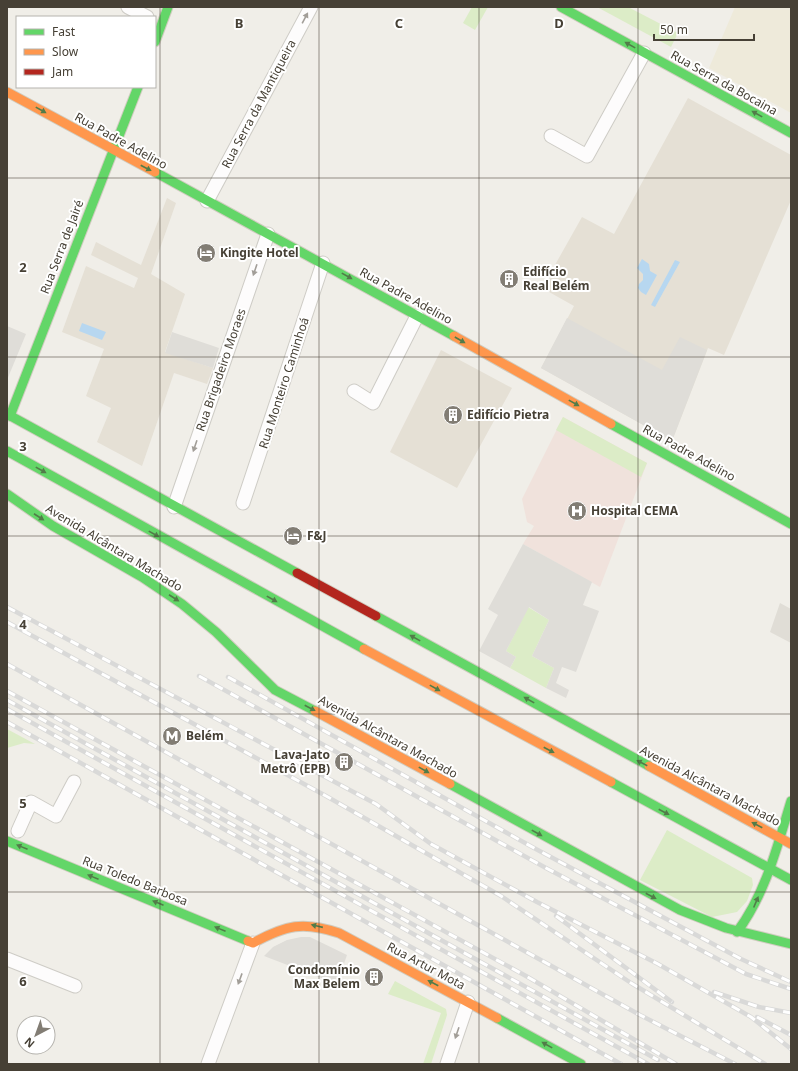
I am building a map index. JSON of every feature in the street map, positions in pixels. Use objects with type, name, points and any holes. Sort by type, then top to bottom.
[{"type":"main road","points":[[156,36],[158,23],[168,7]]},
{"type":"main road","name":"Rua Serra da Bocaina","points":[[561,7],[791,133]]},
{"type":"main road","name":"Rua Serra de Jairé","points":[[9,415],[138,88]]},
{"type":"main road","name":"Rua Padre Adelino","points":[[7,92],[323,263],[791,524]]},
{"type":"main road","name":"Avenida Alcântara Machado","points":[[9,415],[174,507],[791,844]]},
{"type":"main road","points":[[7,451],[238,580],[791,880]]},
{"type":"main road","name":"Avenida Alcântara Machado","points":[[7,494],[53,526],[142,577],[182,604],[216,632],[275,690],[384,748],[664,903],[691,916],[737,932],[791,944]]},
{"type":"main road","points":[[737,932],[753,909],[769,868],[791,801]]},
{"type":"main road","name":"Rua Toledo Barbosa","points":[[7,841],[253,943]]},
{"type":"main road","name":"Rua Artur Mota","points":[[253,943],[270,933],[296,924],[320,926],[353,940],[582,1064]]},
{"type":"street","points":[[128,7],[145,16]]},
{"type":"street","name":"Rua Serra da Mantiqueira","points":[[207,201],[311,7]]},
{"type":"street","points":[[551,136],[587,156],[644,53]]},
{"type":"street","name":"Rua Brigadeiro Moraes","points":[[174,507],[268,234]]},
{"type":"street","name":"Rua Monteiro Caminhoá","points":[[243,503],[323,263]]},
{"type":"street","points":[[354,391],[373,403],[417,316]]},
{"type":"street","points":[[18,831],[31,802],[56,816],[74,782]]},
{"type":"street","points":[[208,1064],[253,943]]},
{"type":"street","points":[[7,960],[75,986]]},
{"type":"street","points":[[447,1064],[468,1002]]},
{"type":"shaded area","points":[[735,7],[791,7],[791,113],[709,68]]},
{"type":"shaded area","points":[[688,98],[791,155],[791,200],[724,355],[708,348],[672,441],[541,368],[574,306],[542,288],[582,217],[614,234]]},
{"type":"shaded area","points":[[167,198],[176,203],[151,274],[185,294],[165,352],[213,368],[207,384],[174,373],[142,466],[97,442],[111,408],[86,396],[104,349],[62,332],[86,266],[134,288],[138,278],[91,255],[96,242],[141,265]]},
{"type":"shaded area","points":[[567,318],[662,370],[680,337],[707,350],[672,441],[541,368]]},
{"type":"shaded area","points":[[7,326],[26,334],[7,380]]},
{"type":"shaded area","points":[[172,332],[219,348],[213,368],[165,353]]},
{"type":"shaded area","points":[[441,350],[512,388],[457,488],[390,452]]},
{"type":"shaded area","name":"Hospital CEMA","points":[[563,417],[647,463],[600,587],[523,544],[534,526],[527,522],[522,499]]},
{"type":"shaded area","points":[[523,544],[592,582],[583,605],[599,611],[576,672],[562,667],[556,683],[569,690],[566,698],[546,688],[554,668],[532,656],[549,620],[529,607],[506,651],[516,657],[510,668],[479,651],[498,615],[488,609]]},
{"type":"shaded area","points":[[780,603],[791,609],[791,643],[770,632]]},
{"type":"shaded area","points":[[310,937],[347,955],[337,984],[264,956],[273,947],[287,940]]},
{"type":"green space","points":[[472,7],[488,7],[475,30],[463,23]]},
{"type":"green space","points":[[597,7],[628,7],[678,33],[671,47]]},
{"type":"green space","points":[[563,417],[647,463],[641,477],[556,430]]},
{"type":"green space","points":[[528,607],[549,620],[532,656],[554,668],[546,688],[510,668],[516,657],[506,651]]},
{"type":"green space","points":[[7,729],[35,744],[24,743],[7,748]]},
{"type":"green space","points":[[667,830],[752,878],[753,885],[747,901],[737,912],[712,917],[640,880]]},
{"type":"green space","points":[[395,981],[446,1009],[447,1015],[431,1064],[423,1064],[441,1013],[388,994]]},
{"type":"water","points":[[642,259],[649,264],[650,271],[657,275],[646,295],[638,288],[639,284],[643,280],[643,274],[637,268]]},
{"type":"water","points":[[675,260],[680,262],[655,307],[651,305]]},
{"type":"water","points":[[82,323],[106,332],[102,340],[79,331]]},
{"type":"railway","points":[[7,607],[376,804],[431,844],[537,902],[658,964],[751,1017],[791,1049]]},
{"type":"railway","points":[[7,622],[326,796],[501,896],[631,983],[765,1064]]},
{"type":"railway","points":[[7,664],[640,1015],[735,1064]]},
{"type":"railway","points":[[199,676],[546,868],[746,974],[791,989]]},
{"type":"railway","points":[[228,677],[534,848],[741,959],[791,982]]},
{"type":"railway","points":[[7,691],[526,976],[676,1064]]},
{"type":"railway","points":[[7,700],[658,1060]]},
{"type":"railway","points":[[7,709],[648,1064]]},
{"type":"railway","points":[[7,722],[621,1064]]},
{"type":"railway","points":[[556,916],[672,1002]]},
{"type":"railway","points":[[714,992],[759,1007],[791,1013]]},
{"type":"railway","points":[[757,1017],[791,1035]]},
{"type":"traffic: fast","points":[[156,39],[168,7]]},
{"type":"traffic: fast","points":[[561,7],[791,133]]},
{"type":"traffic: fast","points":[[10,416],[138,88]]},
{"type":"traffic: fast","points":[[155,172],[454,336]]},
{"type":"traffic: fast","points":[[7,414],[297,573]]},
{"type":"traffic: fast","points":[[611,424],[791,524]]},
{"type":"traffic: fast","points":[[7,451],[364,649]]},
{"type":"traffic: fast","points":[[7,494],[53,526],[142,577],[182,604],[216,632],[275,690],[315,711]]},
{"type":"traffic: fast","points":[[376,616],[649,766]]},
{"type":"traffic: fast","points":[[611,782],[791,880]]},
{"type":"traffic: fast","points":[[450,784],[680,910],[726,928],[791,944]]},
{"type":"traffic: fast","points":[[737,932],[756,902],[763,886],[770,869],[791,801]]},
{"type":"traffic: fast","points":[[7,841],[248,941]]},
{"type":"traffic: fast","points":[[497,1018],[581,1064]]},
{"type":"traffic: slow","points":[[7,92],[155,172]]},
{"type":"traffic: slow","points":[[454,336],[611,424]]},
{"type":"traffic: slow","points":[[364,649],[611,782]]},
{"type":"traffic: slow","points":[[315,711],[450,784]]},
{"type":"traffic: slow","points":[[649,766],[791,844]]},
{"type":"traffic: slow","points":[[248,941],[253,943],[275,932],[305,926],[326,929],[339,933],[497,1018]]},
{"type":"traffic: jam","points":[[297,573],[376,616]]},
{"type":"place","name":"Kingite Hotel","points":[[206,253]]},
{"type":"place","name":"Edifício Real Belém","points":[[509,279]]},
{"type":"place","name":"Edifício Pietra","points":[[453,415]]},
{"type":"place","name":"Hospital CEMA","points":[[577,511]]},
{"type":"place","name":"F&J","points":[[293,536]]},
{"type":"place","name":"Belém","points":[[172,736]]},
{"type":"place","name":"Lava-Jato Metrô (EPB)","points":[[344,762]]},
{"type":"place","name":"Condomínio Max Belem","points":[[374,977]]}]
